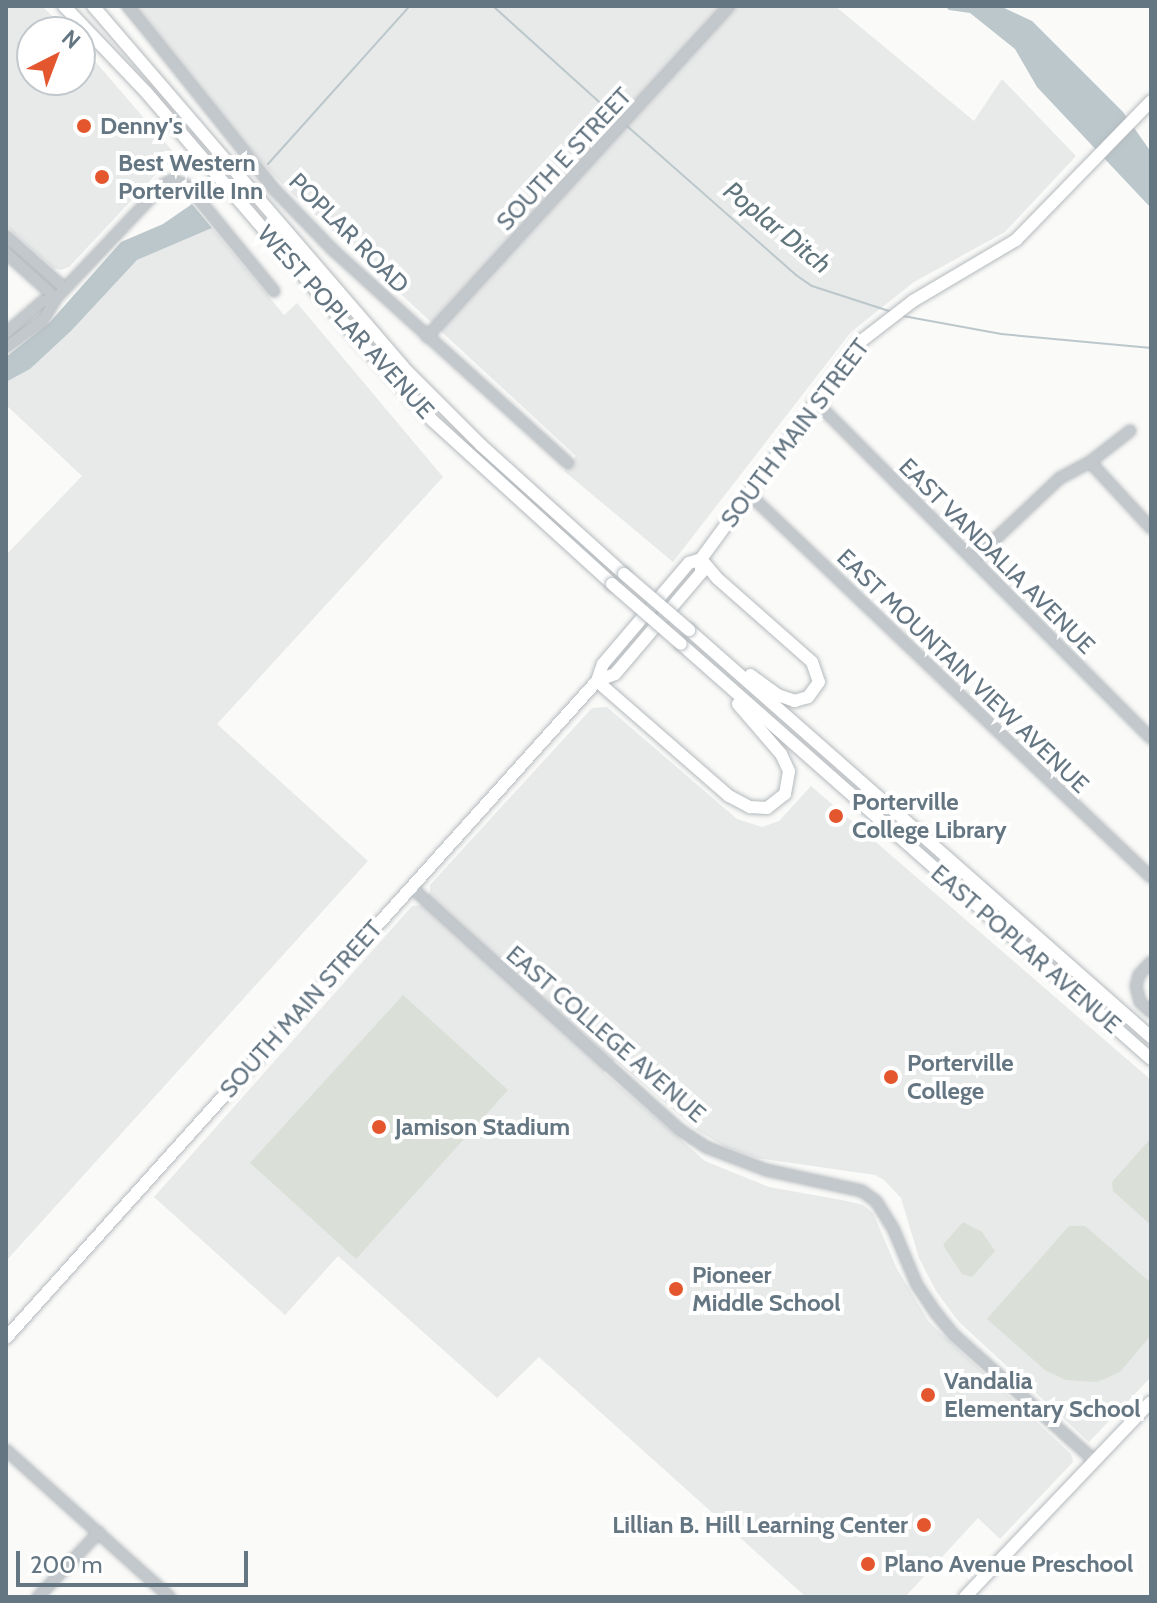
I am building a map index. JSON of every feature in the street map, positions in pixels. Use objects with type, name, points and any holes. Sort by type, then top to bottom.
[{"type":"main road","name":"WEST POPLAR AVENUE","points":[[64,6],[146,92],[424,411],[650,617]]},
{"type":"main road","name":"WEST POPLAR AVENUE","points":[[93,6],[403,367],[481,445],[662,607]]},
{"type":"main road","name":"SOUTH MAIN STREET","points":[[6,1338],[597,681],[603,664],[689,563],[701,559],[855,348],[882,323],[913,301],[1004,250],[1151,101]]},
{"type":"main road","points":[[689,630],[785,699],[804,699],[817,686],[819,677],[812,662],[701,559]]},
{"type":"main road","name":"EAST POPLAR AVENUE","points":[[662,607],[1151,1037]]},
{"type":"main road","name":"EAST POPLAR AVENUE","points":[[650,617],[1151,1059]]},
{"type":"main road","points":[[597,681],[729,796],[750,807],[767,808],[777,803],[788,788],[787,765],[709,670]]},
{"type":"main road","points":[[965,1597],[1151,1402]]},
{"type":"street","name":"POPLAR ROAD","points":[[128,6],[275,190],[427,337],[568,463]]},
{"type":"street","name":"SOUTH E STREET","points":[[427,337],[729,6]]},
{"type":"street","points":[[6,347],[43,320],[56,298],[163,185],[173,180],[188,186],[274,291]]},
{"type":"street","points":[[6,236],[65,289]]},
{"type":"street","points":[[6,253],[56,298]]},
{"type":"street","points":[[6,333],[43,301],[56,298]]},
{"type":"street","name":"EAST VANDALIA AVENUE","points":[[815,401],[1151,738]]},
{"type":"street","points":[[973,560],[1060,478],[1090,462],[1130,431]]},
{"type":"street","points":[[1090,462],[1151,528]]},
{"type":"street","name":"EAST MOUNTAIN VIEW AVENUE","points":[[748,493],[1151,877]]},
{"type":"street","name":"EAST COLLEGE AVENUE","points":[[411,887],[693,1138],[732,1159],[840,1184],[862,1191],[876,1201],[893,1228],[917,1285],[945,1324],[1095,1461]]},
{"type":"street","name":"EAST POPLAR AVENUE","points":[[1151,962],[1137,979],[1140,1002],[1151,1012]]},
{"type":"street","points":[[7,1453],[170,1597]]},
{"type":"street","points":[[38,1597],[99,1532]]},
{"type":"shaded area","points":[[6,6],[42,6],[52,16],[16,16],[16,96],[96,96],[96,63],[182,162],[169,164],[158,172],[69,267],[61,270],[53,268],[6,226]]},
{"type":"shaded area","points":[[118,6],[835,6],[974,121],[1002,79],[1076,156],[1005,232],[914,282],[851,332],[673,562],[564,471],[576,456],[284,186]]},
{"type":"shaded area","points":[[945,6],[1000,6],[1032,21],[1123,112],[1151,152],[1151,208],[1037,87],[1015,49],[970,13],[949,10]]},
{"type":"shaded area","points":[[192,204],[212,228],[137,260],[71,331],[30,369],[6,382],[6,357],[50,322],[121,242],[163,224]]},
{"type":"shaded area","points":[[212,228],[284,315],[297,303],[443,477],[217,724],[368,861],[6,1261],[6,555],[82,476],[6,405],[6,382],[30,369],[71,331],[137,260]]},
{"type":"shaded area","name":"Porterville College","points":[[607,707],[737,819],[762,827],[779,821],[811,786],[1151,1080],[1151,1377],[1089,1442],[958,1321],[936,1291],[919,1258],[901,1198],[884,1180],[875,1175],[757,1158],[726,1147],[698,1131],[615,1060],[604,1073],[705,1161],[769,1187],[863,1205],[873,1213],[897,1269],[929,1322],[1071,1454],[1073,1462],[1000,1539],[978,1518],[905,1597],[806,1597],[539,1357],[497,1398],[338,1256],[285,1315],[154,1197],[412,906],[420,905],[430,892],[430,885],[592,708]]},
{"type":"shaded area","name":"Jamison Stadium","points":[[403,995],[508,1090],[356,1259],[250,1163]]},
{"type":"shaded area","points":[[1151,1138],[1151,1225],[1113,1191],[1112,1182]]},
{"type":"shaded area","points":[[963,1222],[982,1232],[995,1251],[972,1277],[962,1274],[943,1245]]},
{"type":"shaded area","points":[[1069,1226],[1085,1226],[1151,1283],[1151,1335],[1120,1372],[1097,1382],[1066,1380],[1045,1370],[987,1319]]},
{"type":"waterway","name":"Poplar Ditch","points":[[268,164],[410,6]]},
{"type":"waterway","name":"Poplar Ditch","points":[[493,6],[619,120]]},
{"type":"waterway","name":"Poplar Ditch","points":[[627,126],[796,275],[812,286],[889,311]]},
{"type":"waterway","name":"Poplar Ditch","points":[[903,316],[1001,334],[1151,348]]},
{"type":"place","name":"Denny's","points":[[84,126]]},
{"type":"place","name":"Best Western Porterville Inn","points":[[102,177]]},
{"type":"place","name":"Porterville College Library","points":[[836,816]]},
{"type":"place","name":"Porterville College","points":[[891,1077]]},
{"type":"place","name":"Jamison Stadium","points":[[379,1127]]},
{"type":"place","name":"Pioneer Middle School","points":[[676,1289]]},
{"type":"place","name":"Vandalia Elementary School","points":[[928,1395]]},
{"type":"place","name":"Lillian B. Hill Learning Center","points":[[924,1525]]},
{"type":"place","name":"Plano Avenue Preschool","points":[[868,1564]]}]
